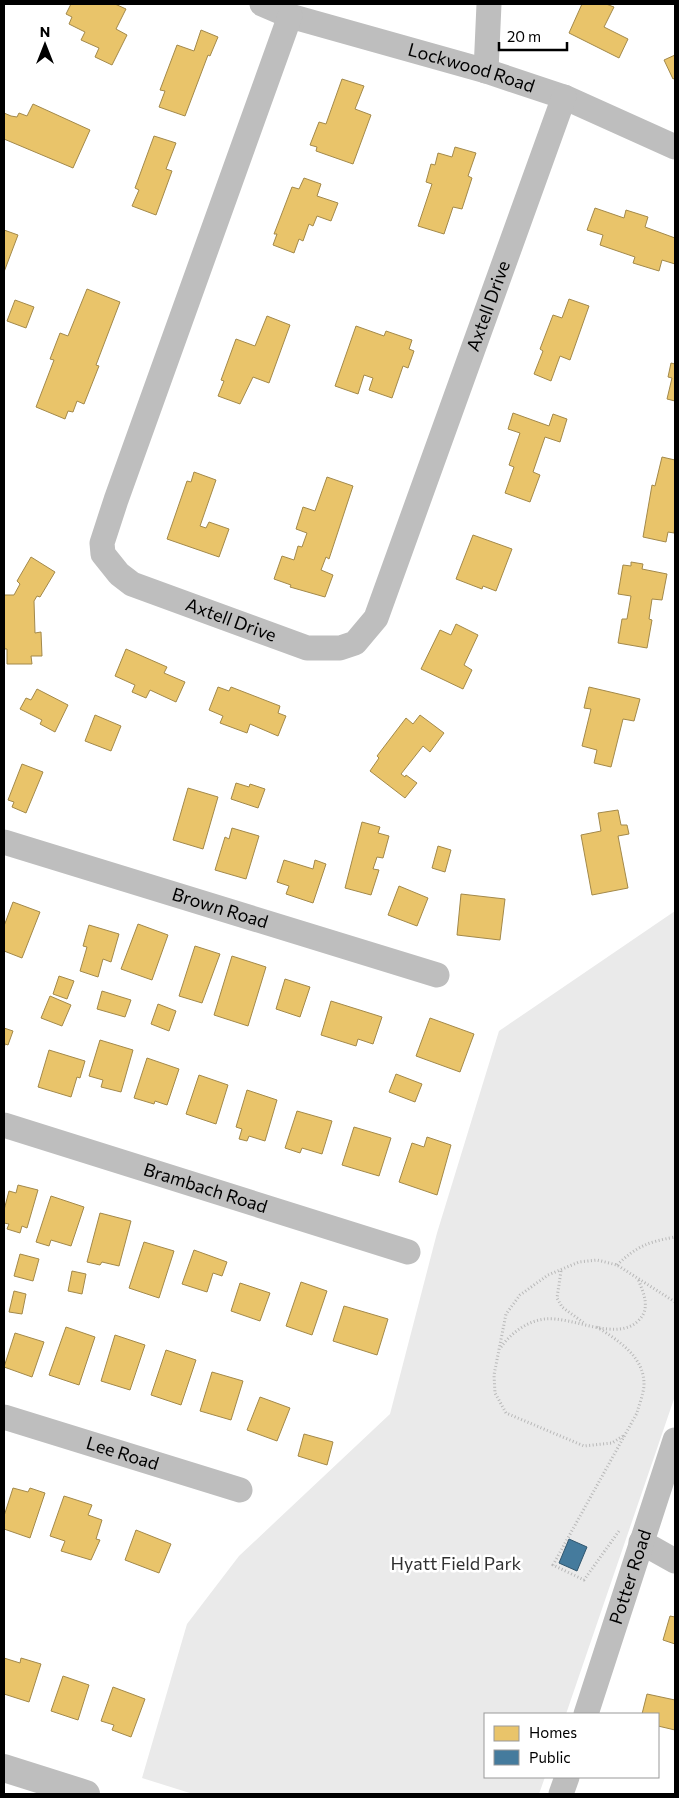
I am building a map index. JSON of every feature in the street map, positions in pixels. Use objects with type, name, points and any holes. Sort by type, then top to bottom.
[{"type":"street","name":"Lockwood Road","points":[[262,4],[290,16],[486,71],[564,97],[675,147]]},
{"type":"street","points":[[486,71],[489,4]]},
{"type":"street","name":"Axtell Drive","points":[[290,16],[102,543],[103,554],[109,563],[132,584],[307,648],[340,648],[355,643],[376,618],[564,97]]},
{"type":"street","name":"Brown Road","points":[[4,842],[437,975]]},
{"type":"street","name":"Brambach Road","points":[[4,1125],[408,1252]]},
{"type":"street","name":"Lee Road","points":[[4,1417],[240,1490]]},
{"type":"street","name":"Potter Road","points":[[586,1713],[675,1440]]},
{"type":"street","points":[[644,1534],[675,1561]]},
{"type":"street","points":[[4,1768],[86,1794]]},
{"type":"street","points":[[561,1794],[567,1778]]},
{"type":"path","points":[[617,1265],[645,1243],[675,1237]]},
{"type":"path","points":[[623,1436],[612,1443],[584,1446],[506,1413],[495,1393],[494,1375],[506,1314],[520,1295],[548,1275],[579,1262],[597,1260],[617,1265],[675,1302]]},
{"type":"path","points":[[561,1271],[557,1298],[562,1307],[586,1325]]},
{"type":"path","points":[[500,1350],[508,1337],[524,1326],[544,1319],[616,1330],[632,1327],[640,1320],[646,1308],[645,1297],[638,1278]]},
{"type":"path","points":[[597,1327],[618,1340],[640,1362],[644,1386],[637,1413],[553,1565],[584,1580],[628,1518],[644,1534]]},
{"type":"green space","name":"Hyatt Field Park","points":[[675,911],[675,1396],[566,1713],[484,1713],[484,1778],[545,1778],[539,1794],[193,1794],[142,1778],[187,1624],[239,1556],[390,1414],[437,1233],[499,1031]]},
{"type":"building: Homes","points":[[71,4],[115,4],[126,9],[116,29],[127,35],[112,65],[95,57],[99,48],[81,40],[85,32],[69,24],[72,17],[66,14]]},
{"type":"building: Homes","points":[[582,4],[606,4],[614,7],[604,27],[628,39],[619,58],[569,33]]},
{"type":"building: Homes","points":[[201,30],[218,37],[210,56],[208,55],[185,116],[159,107],[165,91],[160,90],[177,45],[194,51]]},
{"type":"building: Homes","points":[[675,55],[675,78],[673,79],[664,60]]},
{"type":"building: Homes","points":[[342,79],[364,86],[355,109],[371,115],[353,164],[316,151],[317,147],[310,145],[319,122],[326,124]]},
{"type":"building: Homes","points":[[33,104],[90,130],[73,168],[4,139],[4,113],[17,117],[19,113],[27,116]]},
{"type":"building: Homes","points":[[154,136],[176,143],[166,169],[172,171],[156,215],[132,206],[139,190],[135,188]]},
{"type":"building: Homes","points":[[455,147],[476,153],[468,176],[472,178],[462,209],[453,207],[444,234],[418,226],[432,184],[426,182],[431,164],[435,165],[438,153],[452,157]]},
{"type":"building: Homes","points":[[304,178],[321,184],[317,196],[338,203],[331,221],[317,216],[313,226],[309,224],[303,241],[299,239],[294,253],[273,245],[277,234],[274,234],[292,187],[299,189]]},
{"type":"building: Homes","points":[[595,208],[624,218],[626,210],[648,217],[645,227],[675,238],[675,264],[662,260],[659,271],[633,263],[635,257],[600,245],[603,235],[587,230]]},
{"type":"building: Homes","points":[[4,230],[18,235],[4,272]]},
{"type":"building: Homes","points":[[87,289],[120,302],[96,365],[99,366],[84,404],[77,401],[73,412],[68,411],[65,419],[36,407],[54,360],[50,359],[60,333],[68,336]]},
{"type":"building: Homes","points":[[569,299],[589,306],[570,360],[560,356],[551,381],[534,374],[543,351],[540,349],[553,315],[562,318]]},
{"type":"building: Homes","points":[[15,300],[34,307],[26,328],[7,321]]},
{"type":"building: Homes","points":[[267,316],[290,325],[269,383],[253,377],[240,404],[218,396],[224,381],[221,380],[236,339],[255,346]]},
{"type":"building: Homes","points":[[356,326],[384,336],[386,331],[412,340],[409,349],[414,351],[408,368],[403,366],[392,398],[369,390],[373,378],[364,375],[358,394],[335,386]]},
{"type":"building: Homes","points":[[671,363],[675,364],[675,401],[667,399],[672,378],[668,377]]},
{"type":"building: Homes","points":[[513,413],[549,426],[553,414],[567,419],[560,442],[545,437],[533,472],[540,475],[530,502],[505,493],[514,467],[509,465],[520,433],[508,429]]},
{"type":"building: Homes","points":[[662,457],[675,460],[675,526],[674,533],[668,532],[666,542],[643,537],[652,485],[655,486]]},
{"type":"building: Homes","points":[[194,472],[216,480],[200,526],[206,528],[209,522],[229,529],[219,557],[167,539],[187,481],[191,482]]},
{"type":"building: Homes","points":[[327,477],[353,486],[329,559],[326,557],[321,570],[333,575],[325,597],[290,587],[291,585],[274,579],[282,556],[294,560],[298,546],[302,547],[307,533],[296,529],[303,507],[315,511]]},
{"type":"building: Homes","points":[[473,535],[512,549],[496,591],[483,586],[482,589],[456,579]]},
{"type":"building: Homes","points":[[31,557],[55,572],[40,597],[37,596],[34,601],[35,633],[41,632],[42,656],[31,656],[32,664],[7,664],[7,649],[4,649],[4,595],[14,595],[20,584],[17,581]]},
{"type":"building: Homes","points":[[631,562],[643,564],[642,569],[667,574],[662,600],[652,599],[649,619],[652,620],[647,648],[618,643],[622,619],[627,619],[631,596],[618,594],[623,565],[631,566]]},
{"type":"building: Homes","points":[[456,624],[478,635],[464,665],[472,670],[463,689],[421,669],[440,630],[451,635]]},
{"type":"building: Homes","points":[[126,649],[167,667],[164,673],[185,682],[176,702],[150,690],[146,698],[132,692],[135,685],[115,676]]},
{"type":"building: Homes","points":[[218,687],[229,691],[231,687],[280,706],[278,713],[286,716],[278,736],[250,724],[247,733],[220,723],[223,716],[209,710]]},
{"type":"building: Homes","points":[[589,687],[640,699],[634,721],[623,719],[611,767],[594,763],[597,750],[582,746],[591,709],[584,708]]},
{"type":"building: Homes","points":[[37,689],[68,705],[55,732],[40,724],[42,720],[20,709],[26,698],[31,700]]},
{"type":"building: Homes","points":[[95,715],[121,726],[111,751],[85,741]]},
{"type":"building: Homes","points":[[420,715],[444,733],[430,752],[423,746],[401,774],[405,777],[406,775],[417,783],[405,798],[370,771],[379,758],[377,756],[406,718],[413,724]]},
{"type":"building: Homes","points":[[22,764],[43,772],[26,813],[12,807],[14,802],[8,800]]},
{"type":"building: Homes","points":[[236,783],[249,787],[250,784],[265,789],[258,808],[231,799]]},
{"type":"building: Homes","points":[[188,788],[218,797],[203,849],[173,840]]},
{"type":"building: Homes","points":[[618,810],[621,825],[627,825],[629,834],[618,836],[628,888],[592,895],[581,835],[601,831],[598,813]]},
{"type":"building: Homes","points":[[362,822],[380,827],[378,833],[389,836],[383,858],[377,857],[373,869],[379,870],[371,895],[345,888]]},
{"type":"building: Homes","points":[[232,828],[259,836],[246,879],[215,870],[225,837],[229,839]]},
{"type":"building: Homes","points":[[438,846],[451,850],[445,872],[432,868]]},
{"type":"building: Homes","points":[[284,860],[313,869],[315,860],[326,864],[313,903],[286,894],[289,886],[277,882]]},
{"type":"building: Homes","points":[[399,886],[428,898],[417,926],[388,915]]},
{"type":"building: Homes","points":[[461,894],[505,899],[500,940],[457,935]]},
{"type":"building: Homes","points":[[13,902],[40,912],[22,958],[4,951],[4,926]]},
{"type":"building: Homes","points":[[138,924],[168,935],[152,980],[121,969]]},
{"type":"building: Homes","points":[[89,925],[119,934],[111,962],[103,959],[98,977],[80,971],[87,947],[83,946]]},
{"type":"building: Homes","points":[[195,946],[220,954],[202,1003],[179,996]]},
{"type":"building: Homes","points":[[232,956],[266,967],[248,1026],[214,1015]]},
{"type":"building: Homes","points":[[59,976],[74,981],[67,999],[53,994]]},
{"type":"building: Homes","points":[[285,979],[310,987],[300,1017],[276,1009]]},
{"type":"building: Homes","points":[[102,991],[131,1000],[125,1017],[97,1009]]},
{"type":"building: Homes","points":[[50,996],[71,1005],[62,1026],[41,1018]]},
{"type":"building: Homes","points":[[331,1001],[382,1017],[373,1044],[358,1039],[356,1046],[321,1035]]},
{"type":"building: Homes","points":[[158,1004],[176,1011],[169,1031],[151,1024]]},
{"type":"building: Homes","points":[[430,1018],[474,1034],[460,1072],[416,1056]]},
{"type":"building: Homes","points":[[4,1028],[13,1031],[8,1045],[5,1044],[4,1049]]},
{"type":"building: Homes","points":[[100,1040],[133,1050],[121,1092],[101,1087],[103,1080],[89,1076]]},
{"type":"building: Homes","points":[[49,1050],[85,1061],[80,1078],[77,1077],[71,1097],[38,1087]]},
{"type":"building: Homes","points":[[147,1058],[179,1069],[167,1105],[155,1101],[154,1104],[134,1098]]},
{"type":"building: Homes","points":[[396,1074],[422,1084],[415,1102],[389,1092]]},
{"type":"building: Homes","points":[[199,1075],[228,1085],[216,1124],[186,1114]]},
{"type":"building: Homes","points":[[247,1090],[277,1100],[265,1141],[249,1136],[247,1141],[239,1139],[242,1129],[236,1127]]},
{"type":"building: Homes","points":[[297,1111],[332,1121],[322,1154],[302,1148],[300,1153],[285,1148]]},
{"type":"building: Homes","points":[[354,1127],[391,1138],[379,1176],[342,1165]]},
{"type":"building: Homes","points":[[427,1137],[451,1145],[437,1195],[399,1182],[412,1143],[424,1147]]},
{"type":"building: Homes","points":[[18,1185],[38,1190],[27,1228],[22,1226],[20,1233],[7,1229],[9,1224],[4,1223],[4,1210],[9,1191],[16,1193]]},
{"type":"building: Homes","points":[[51,1196],[84,1207],[71,1246],[51,1240],[49,1246],[36,1242]]},
{"type":"building: Homes","points":[[100,1213],[131,1221],[119,1266],[102,1262],[100,1265],[87,1262]]},
{"type":"building: Homes","points":[[144,1242],[174,1251],[159,1298],[129,1288]]},
{"type":"building: Homes","points":[[194,1250],[227,1262],[222,1276],[213,1273],[207,1292],[182,1284]]},
{"type":"building: Homes","points":[[20,1254],[39,1259],[33,1281],[14,1276]]},
{"type":"building: Homes","points":[[72,1271],[86,1274],[82,1294],[68,1291]]},
{"type":"building: Homes","points":[[301,1282],[327,1291],[312,1335],[286,1326]]},
{"type":"building: Homes","points":[[240,1283],[270,1293],[260,1321],[231,1311]]},
{"type":"building: Homes","points":[[14,1291],[26,1294],[22,1314],[9,1312]]},
{"type":"building: Homes","points":[[344,1306],[388,1319],[377,1355],[333,1341]]},
{"type":"building: Homes","points":[[66,1327],[95,1337],[79,1385],[49,1375]]},
{"type":"building: Homes","points":[[15,1333],[44,1342],[32,1377],[4,1367]]},
{"type":"building: Homes","points":[[115,1335],[145,1345],[130,1390],[101,1381]]},
{"type":"building: Homes","points":[[166,1350],[196,1360],[181,1405],[151,1395]]},
{"type":"building: Homes","points":[[212,1372],[243,1381],[231,1420],[200,1411]]},
{"type":"building: Homes","points":[[260,1397],[290,1408],[277,1441],[247,1430]]},
{"type":"building: Homes","points":[[304,1434],[333,1442],[327,1465],[298,1456]]},
{"type":"building: Homes","points":[[13,1488],[28,1492],[30,1488],[45,1493],[30,1538],[4,1529],[4,1516]]},
{"type":"building: Homes","points":[[64,1496],[92,1505],[88,1515],[102,1520],[96,1539],[100,1540],[91,1560],[61,1551],[65,1541],[50,1536]]},
{"type":"building: Homes","points":[[136,1530],[171,1544],[159,1573],[125,1560]]},
{"type":"building: Homes","points":[[670,1616],[675,1617],[675,1644],[663,1640]]},
{"type":"building: Homes","points":[[4,1658],[20,1663],[21,1658],[41,1664],[29,1702],[4,1694]]},
{"type":"building: Homes","points":[[63,1676],[89,1685],[78,1720],[51,1711]]},
{"type":"building: Homes","points":[[113,1687],[145,1699],[131,1737],[112,1730],[114,1725],[101,1721]]},
{"type":"building: Homes","points":[[647,1694],[675,1700],[675,1730],[659,1726],[659,1713],[642,1713]]},
{"type":"building: Public","points":[[569,1539],[587,1547],[577,1571],[559,1563]]}]
